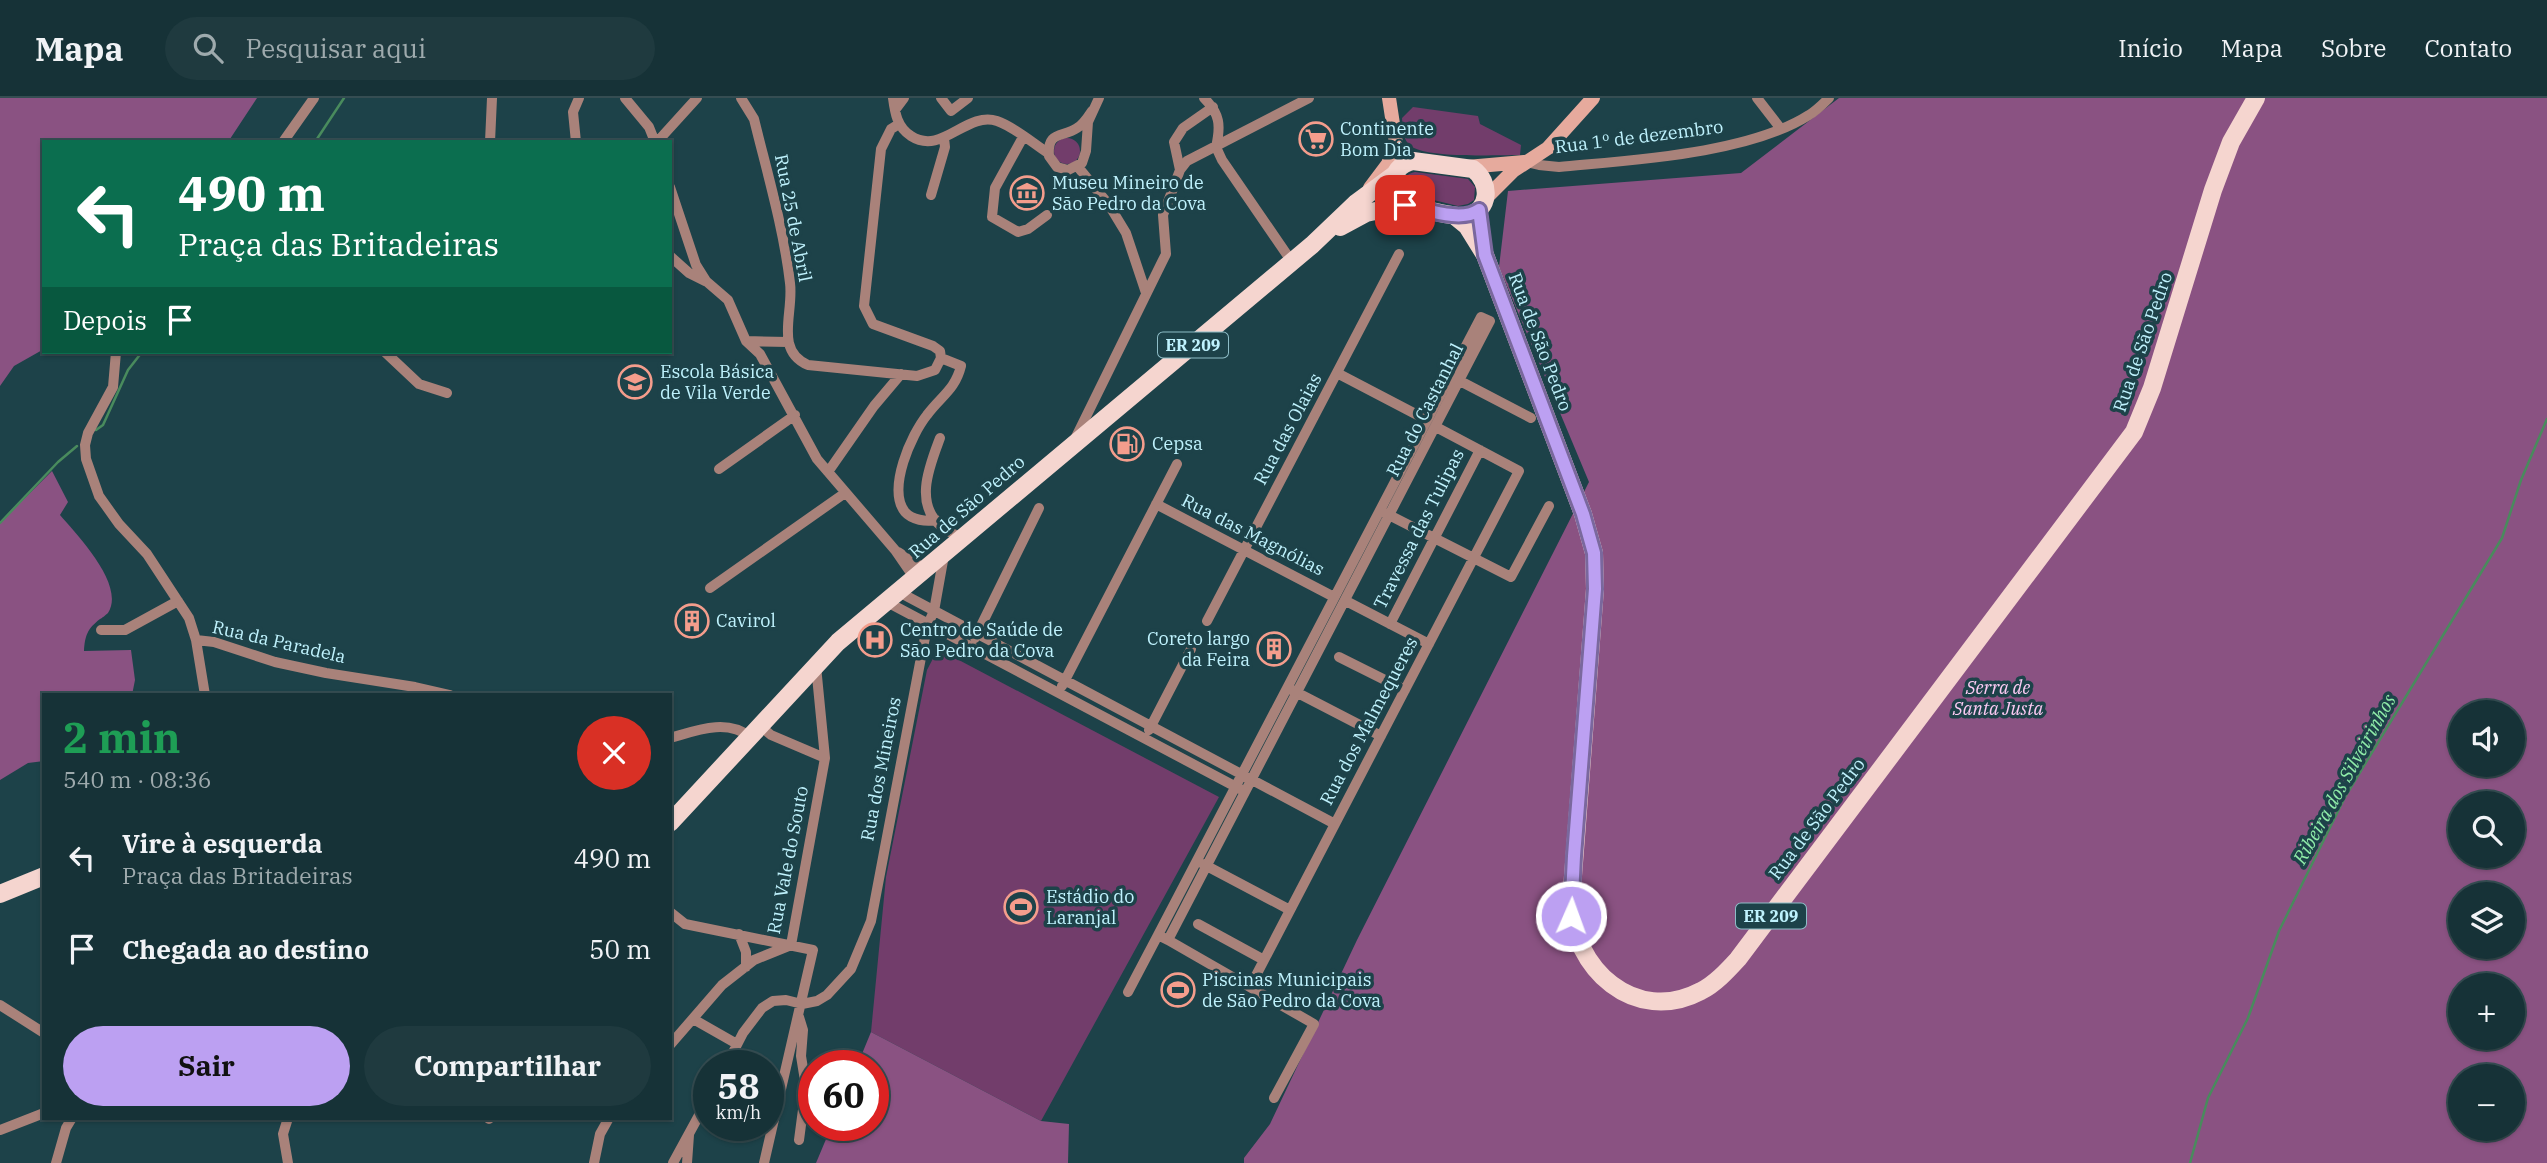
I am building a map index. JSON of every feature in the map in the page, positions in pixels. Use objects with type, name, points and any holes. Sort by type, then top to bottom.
[{"type":"main road","name":"Rua de São Pedro","points":[[1456,217],[1478,240],[1485,255],[1583,514],[1594,553],[1595,589],[1571,902],[1574,929],[1590,964],[1606,981],[1637,997],[1672,1000],[1690,996],[1712,985],[1738,959],[2134,432],[2152,388],[2213,190],[2231,142],[2256,98]]},
{"type":"main road","points":[[1405,205],[1393,193],[1398,170],[1413,161],[1467,167]]},
{"type":"main road","name":"ER 209","points":[[1467,167],[1483,178],[1486,190],[1482,205]]},
{"type":"main road","name":"Rua de São Pedro","points":[[672,822],[838,642],[1398,170]]},
{"type":"main road","name":"Rua de São Pedro","points":[[1312,245],[1366,213],[1405,205]]},
{"type":"main road","name":"ER 209","points":[[1405,205],[1456,217]]},
{"type":"main road","name":"Rua de São Pedro","points":[[1482,205],[1485,255]]},
{"type":"main road","points":[[1456,217],[1465,217],[1482,205]]},
{"type":"main road","points":[[0,894],[42,877]]},
{"type":"street","points":[[284,140],[314,98]]},
{"type":"street","points":[[490,140],[492,98]]},
{"type":"street","points":[[576,140],[573,112],[579,98]]},
{"type":"street","points":[[625,98],[649,127],[655,140]]},
{"type":"street","points":[[658,140],[696,98]]},
{"type":"street","name":"Rua 25 de Abril","points":[[741,98],[754,119],[788,270],[791,302],[788,342]]},
{"type":"street","points":[[893,98],[899,124],[917,139],[930,142],[982,120],[997,121],[1048,153],[1058,167],[1068,170],[1077,167],[1085,157],[1086,132],[1099,98]]},
{"type":"street","points":[[895,110],[904,98]]},
{"type":"street","points":[[941,98],[951,111],[968,98]]},
{"type":"street","points":[[1203,98],[1219,117],[1216,147],[1235,180],[1292,262]]},
{"type":"street","points":[[1072,444],[1166,254],[1163,215],[1180,170],[1187,161],[1309,98]]},
{"type":"street","points":[[1389,98],[1398,170]]},
{"type":"street","points":[[1482,205],[1526,162],[1548,148],[1593,98]]},
{"type":"street","points":[[1757,98],[1781,128]]},
{"type":"street","name":"Rua 1º de dezembro","points":[[1526,162],[1559,167],[1681,153],[1738,143],[1811,114],[1829,98]]},
{"type":"street","points":[[1180,170],[1174,142],[1183,128],[1213,107]]},
{"type":"street","points":[[1048,153],[1051,141],[1056,135],[1077,128],[1092,111]]},
{"type":"street","points":[[746,341],[788,342],[790,352],[797,360],[808,365],[917,376],[935,370],[942,358],[940,351],[873,324],[866,316],[864,306],[881,149],[891,129],[899,124]]},
{"type":"street","points":[[1393,127],[1404,146],[1430,163]]},
{"type":"street","points":[[1067,132],[1080,137],[1085,145]]},
{"type":"street","points":[[1023,137],[995,188],[992,216],[1018,232],[1028,229],[1047,215]]},
{"type":"street","points":[[931,195],[945,147],[944,138]]},
{"type":"street","points":[[1356,203],[1380,177],[1392,157],[1395,144]]},
{"type":"street","points":[[1467,167],[1526,162]]},
{"type":"street","points":[[1077,167],[1109,205],[1126,233],[1146,293]]},
{"type":"street","points":[[672,193],[696,265],[706,281]]},
{"type":"street","name":"Rua das Olaias","points":[[1207,621],[1399,254]]},
{"type":"street","points":[[672,258],[728,300],[746,341],[760,354],[817,458],[895,550],[917,564],[919,575]]},
{"type":"street","name":"Rua do Castanhal","points":[[1243,775],[1346,601],[1385,513],[1432,423],[1481,317],[1490,321],[1460,381],[1432,423]]},
{"type":"street","points":[[116,354],[113,387],[88,433],[86,459],[99,496],[119,524],[148,554],[188,618],[196,640]]},
{"type":"street","points":[[387,354],[419,384],[447,393]]},
{"type":"street","points":[[936,520],[927,522],[909,516],[902,507],[899,490],[900,471],[909,445],[925,416],[957,381],[961,366],[942,358]]},
{"type":"street","points":[[1337,373],[1480,450]]},
{"type":"street","points":[[828,472],[874,406],[901,374]]},
{"type":"street","points":[[1460,381],[1531,418]]},
{"type":"street","points":[[719,469],[795,415]]},
{"type":"street","points":[[940,438],[926,475],[925,489],[929,507],[936,520],[942,527],[962,538]]},
{"type":"street","name":"Rua dos Malmequeres","points":[[1250,987],[1519,471],[1480,450]]},
{"type":"street","name":"Travessa das Tulipas","points":[[1390,624],[1480,450]]},
{"type":"street","points":[[1058,693],[1177,464]]},
{"type":"street","points":[[710,588],[845,493]]},
{"type":"street","name":"Rua das Magnólias","points":[[1156,504],[1334,597]]},
{"type":"street","points":[[1385,513],[1511,578],[1549,506]]},
{"type":"street","points":[[971,647],[1039,508]]},
{"type":"street","name":"Rua do Castanhal","points":[[1128,992],[1163,938],[1241,789],[1243,775],[1258,743],[1292,690],[1334,597],[1385,513]]},
{"type":"street","name":"Rua dos Mineiros","points":[[802,1004],[817,1001],[827,995],[851,969],[871,921],[944,554]]},
{"type":"street","points":[[893,597],[934,611],[1335,824]]},
{"type":"street","points":[[893,597],[928,624],[1241,789]]},
{"type":"street","points":[[101,630],[125,630],[178,601]]},
{"type":"street","points":[[1346,601],[1429,644]]},
{"type":"street","name":"Rua da Paradela","points":[[205,693],[196,640],[214,642],[275,662],[441,693]]},
{"type":"street","points":[[1144,739],[1191,649]]},
{"type":"street","points":[[1339,657],[1405,690]]},
{"type":"street","name":"Rua Vale do Souto","points":[[672,1043],[722,985],[754,960],[792,945],[825,758],[816,666]]},
{"type":"street","points":[[1292,690],[1381,736]]},
{"type":"street","points":[[672,738],[715,727],[736,728],[771,735],[825,758]]},
{"type":"street","points":[[1202,864],[1290,910]]},
{"type":"street","points":[[672,914],[685,924],[813,950],[764,1163]]},
{"type":"street","points":[[1198,924],[1264,960]]},
{"type":"street","points":[[739,934],[746,952],[746,967]]},
{"type":"street","points":[[1163,938],[1314,1024],[1274,1098]]},
{"type":"street","points":[[734,1050],[753,1018],[772,1002],[786,1000],[802,1004]]},
{"type":"street","points":[[0,1005],[42,1032]]},
{"type":"street","points":[[799,1017],[803,1030],[801,1050]]},
{"type":"street","points":[[693,1019],[737,1044]]},
{"type":"street","points":[[0,1130],[4,1126],[42,1114]]},
{"type":"street","points":[[56,1163],[71,1120]]},
{"type":"street","points":[[287,1120],[283,1134],[288,1163]]},
{"type":"street","points":[[594,1163],[606,1120]]},
{"type":"street","points":[[673,1163],[693,1124]]},
{"type":"street","points":[[687,1163],[690,1129]]},
{"type":"shaded area","points":[[1413,107],[1478,116],[1480,124],[1521,145],[1520,155],[1450,155],[1414,148],[1405,139],[1402,118]]},
{"type":"shaded area","points":[[1067,138],[1076,142],[1080,151],[1076,160],[1067,164],[1058,160],[1054,151],[1058,142]]},
{"type":"shaded area","points":[[1415,172],[1468,179],[1475,187],[1474,200],[1458,206],[1409,194],[1403,189],[1403,182]]},
{"type":"shaded area","name":"Estádio do Laranjal","points":[[938,649],[1219,797],[1041,1121],[871,1032],[886,877],[927,670]]},
{"type":"green space","points":[[0,98],[257,98],[229,140],[42,140],[42,350],[14,366],[0,386]]},
{"type":"green space","name":"Serra de Santa Justa","points":[[1839,98],[2547,98],[2547,1163],[1244,1163],[1244,1158],[1270,1124],[1357,940],[1589,482],[1499,267],[1508,191],[1741,173]]},
{"type":"green space","points":[[52,471],[68,502],[60,515],[97,561],[110,589],[112,602],[108,613],[89,630],[84,651],[131,650],[135,680],[132,693],[42,693],[42,761],[28,763],[0,780],[0,523]]},
{"type":"green space","points":[[871,1032],[1041,1121],[1069,1124],[1068,1163],[816,1163],[825,1141],[889,1141],[889,1050],[864,1050]]},
{"type":"waterway","points":[[316,140],[344,98]]},
{"type":"waterway","points":[[96,430],[103,425],[128,370],[140,354]]},
{"type":"waterway","name":"Ribeira dos Silveirinhos","points":[[2190,1163],[2208,1098],[2248,1018],[2279,931],[2345,797],[2502,538],[2521,480],[2547,419]]},
{"type":"waterway","points":[[0,523],[58,462],[77,446]]},
{"type":"place","name":"Continente Bom Dia","points":[[1316,139]]},
{"type":"place","name":"Museu Mineiro de São Pedro da Cova","points":[[1027,193]]},
{"type":"place","name":"Escola Básica de Vila Verde","points":[[635,382]]},
{"type":"place","name":"Cepsa","points":[[1127,444]]},
{"type":"place","name":"Cavirol","points":[[692,621]]},
{"type":"place","name":"Centro de Saúde de São Pedro da Cova","points":[[875,640]]},
{"type":"place","name":"Coreto largo da Feira","points":[[1274,649]]},
{"type":"place","name":"Estádio do Laranjal","points":[[1021,907]]},
{"type":"place","name":"Piscinas Municipais de São Pedro da Cova","points":[[1178,990]]},
{"type":"route","points":[[1405,205],[1456,217],[1465,217],[1479,210],[1485,255],[1583,514],[1594,553],[1595,589],[1589,684],[1571,916]]}]
